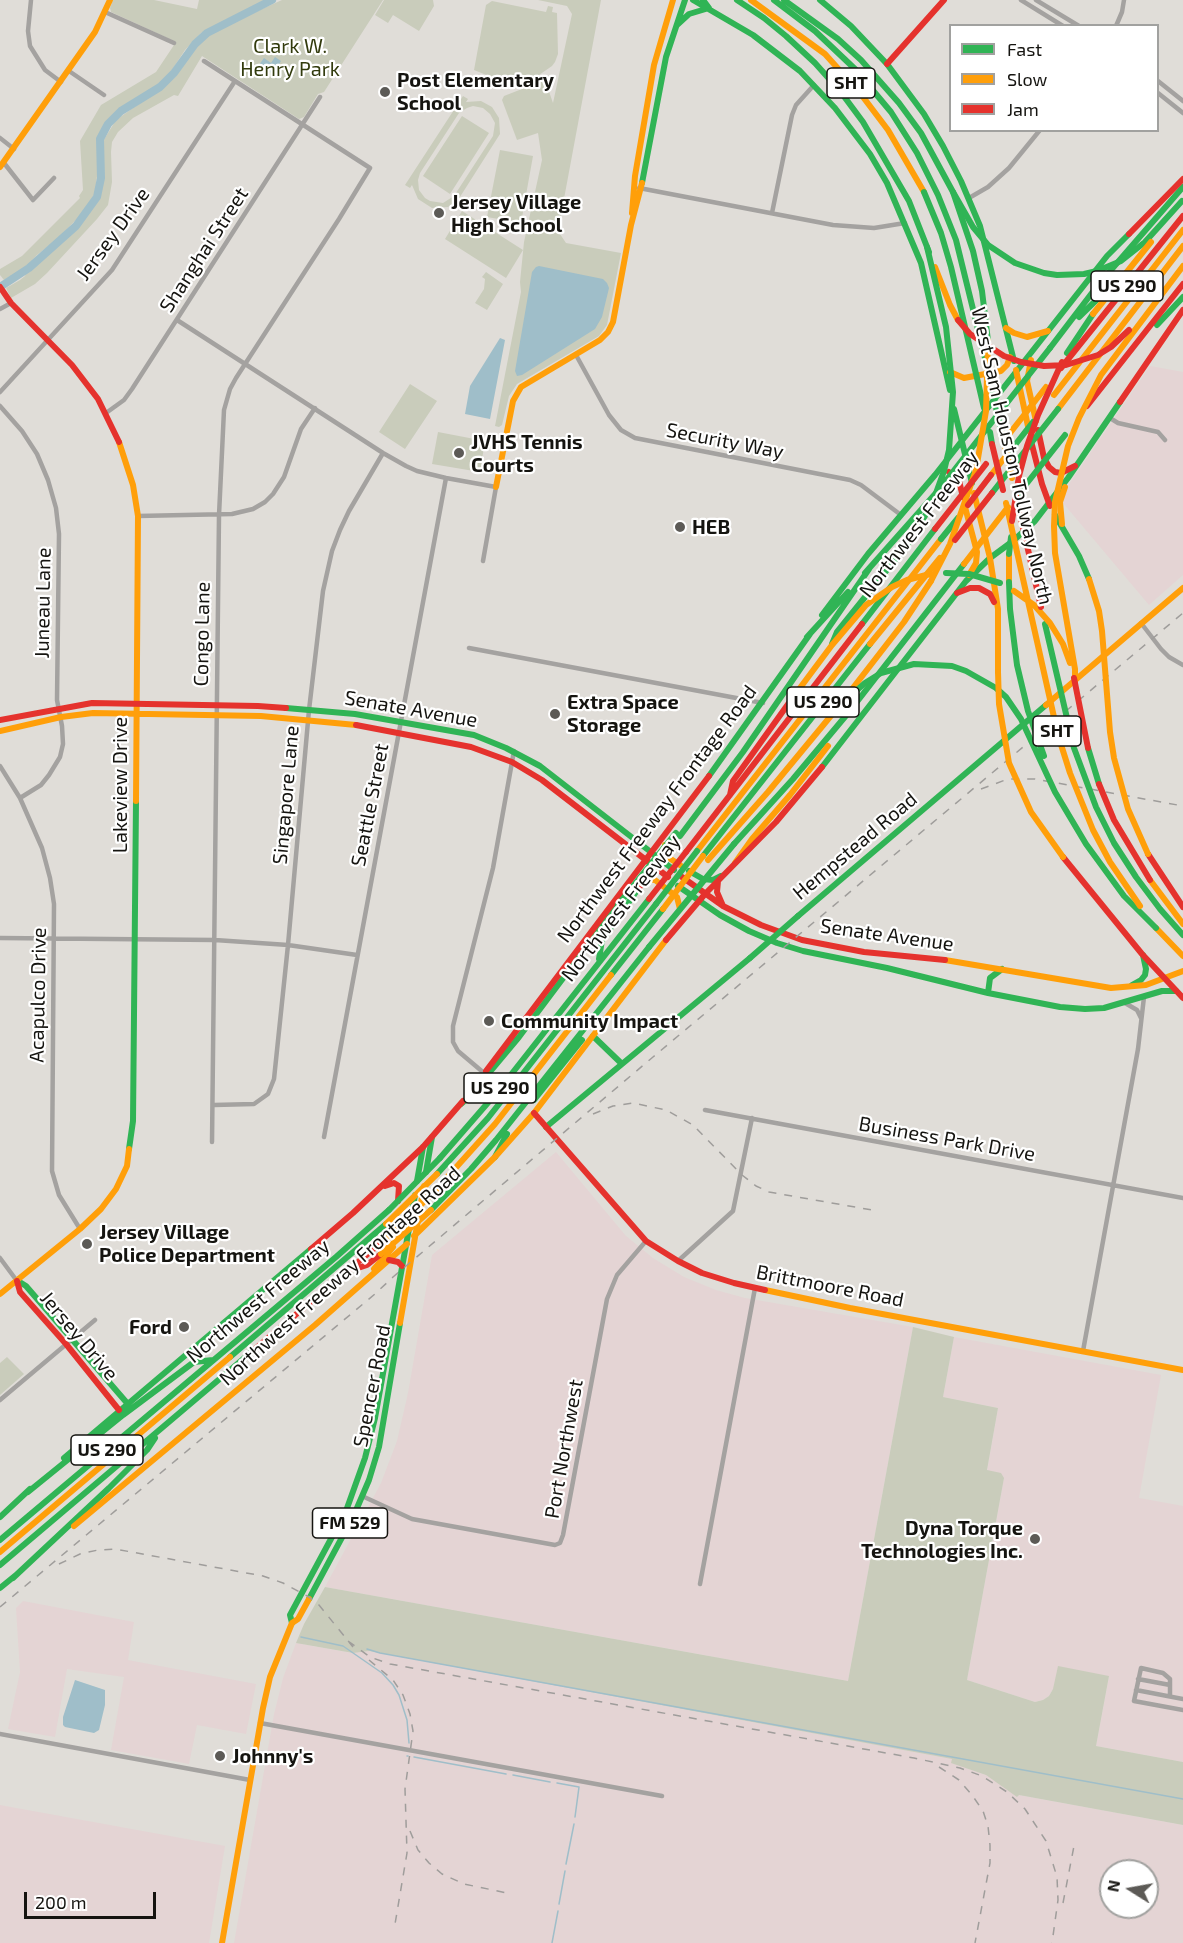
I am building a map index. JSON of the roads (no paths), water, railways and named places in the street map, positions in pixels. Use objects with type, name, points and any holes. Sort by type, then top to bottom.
[{"type":"main road","points":[[2,165],[95,32],[110,0]]},
{"type":"main road","points":[[666,0],[668,13]]},
{"type":"main road","points":[[631,225],[633,187],[654,65],[673,0]]},
{"type":"main road","points":[[496,487],[513,401],[521,387],[600,340],[608,332],[613,322],[663,70],[685,0]]},
{"type":"main road","points":[[693,0],[765,43],[814,85],[866,148],[884,177],[921,263],[990,558],[998,609],[999,704],[1009,763],[1031,812],[1063,857],[1142,954],[1183,998]]},
{"type":"main road","points":[[703,0],[709,8]]},
{"type":"main road","points":[[737,0],[786,36],[840,91],[863,122],[909,201],[950,306],[970,334],[987,346],[1004,356],[1021,362],[1044,366],[1066,365],[1098,355],[1123,338],[1160,297]]},
{"type":"main road","name":"West Sam Houston Tollway North","points":[[751,0],[825,54],[860,93],[888,130],[924,192],[941,233],[960,302],[1058,735],[1070,773],[1093,830],[1110,862],[1156,928],[1183,956]]},
{"type":"main road","name":"West Sam Houston Tollway North","points":[[774,0],[827,41],[871,87],[909,139],[936,190],[953,232],[965,272],[1078,763],[1100,815],[1123,857],[1145,890],[1183,935]]},
{"type":"main road","points":[[784,0],[838,39],[861,60],[899,103],[921,133],[973,227],[988,245],[1015,263],[1044,273],[1058,275],[1097,271],[1121,261],[1145,242],[1183,200]]},
{"type":"main road","points":[[820,0],[851,26],[887,64],[933,128],[969,198],[990,260],[1017,372],[1035,461],[1049,503],[1079,556],[1097,603],[1102,631],[1110,732],[1114,758],[1128,808],[1148,854],[1183,907]]},
{"type":"main road","points":[[887,64],[944,0]]},
{"type":"main road","points":[[675,28],[688,14],[709,8]]},
{"type":"main road","name":"Northwest Freeway Frontage Road","points":[[0,1517],[127,1403],[379,1190],[432,1137],[461,1104],[667,832],[763,703],[838,593],[962,442],[1107,256],[1183,179]]},
{"type":"main road","points":[[1051,349],[1098,285],[1183,187]]},
{"type":"main road","points":[[0,1552],[386,1224],[437,1174],[488,1118],[656,904],[702,855],[768,792],[904,622],[931,581],[950,544],[963,511],[979,454],[988,394],[986,317],[982,291],[973,251],[953,192]]},
{"type":"main road","points":[[1103,867],[1057,786],[1036,736],[1022,687],[1010,609],[1009,559],[1014,508],[1019,476],[1038,415],[1064,359],[1093,314],[1183,200]]},
{"type":"main road","points":[[807,637],[936,492],[1006,403],[1090,305],[1182,217]]},
{"type":"main road","name":"Northwest Freeway","points":[[0,1540],[354,1242],[440,1158],[488,1103],[729,798],[935,529],[1182,217]]},
{"type":"main road","points":[[702,855],[941,539],[1183,231]]},
{"type":"main road","name":"Northwest Freeway","points":[[0,1565],[383,1241],[434,1192],[495,1124],[691,873],[702,855],[947,550],[1183,246]]},
{"type":"main road","points":[[832,645],[837,632],[910,541],[924,519],[935,498],[949,450],[953,392],[951,356],[927,247]]},
{"type":"main road","points":[[1183,266],[1101,375],[1090,395],[1068,446],[1055,502],[1055,553],[1075,682],[1089,753],[1107,805],[1142,868],[1183,924]]},
{"type":"main road","points":[[349,1271],[367,1265],[431,1210],[496,1140],[649,947],[734,844],[849,712],[1183,284]]},
{"type":"main road","name":"Lakeview Drive","points":[[0,287],[11,303],[86,382],[106,413],[125,456],[138,516],[133,1121],[127,1166],[116,1189],[101,1209],[1,1295]]},
{"type":"main road","points":[[1113,374],[1183,297]]},
{"type":"main road","name":"Northwest Freeway Frontage Road","points":[[0,1588],[363,1284],[495,1157],[534,1113],[678,925],[806,788],[966,581],[1024,531],[1049,503],[1183,310]]},
{"type":"main road","points":[[1006,328],[1027,337],[1048,331]]},
{"type":"main road","points":[[1033,351],[1027,381],[1044,458],[1048,467],[1055,472],[1066,471],[1077,464]]},
{"type":"main road","points":[[944,368],[963,378],[1000,371],[1007,365],[1012,352]]},
{"type":"main road","points":[[935,475],[947,471],[958,477],[977,552],[976,563],[966,581]]},
{"type":"main road","points":[[1063,530],[1060,502],[1068,478]]},
{"type":"main road","points":[[598,963],[602,940],[796,676],[868,569]]},
{"type":"main road","points":[[729,798],[733,781],[790,699],[861,610],[892,586],[914,578],[930,574],[969,574],[993,580],[1008,587],[1028,600],[1055,630],[1063,644],[1075,682]]},
{"type":"main road","points":[[957,593],[970,588],[979,588],[990,594],[998,609]]},
{"type":"main road","name":"Hempstead Road","points":[[546,1127],[750,958],[1183,588]]},
{"type":"main road","points":[[838,706],[865,683],[881,673],[906,666],[932,664],[952,666],[982,679],[1006,697],[1018,713],[1055,792],[1080,836],[1124,896],[1156,928]]},
{"type":"main road","name":"Senate Avenue","points":[[0,720],[92,703],[258,705],[355,714],[474,735],[514,751],[555,776],[705,894],[737,915],[802,940],[864,952],[960,961],[1096,986],[1146,985],[1183,971]]},
{"type":"main road","points":[[735,863],[838,733],[849,712]]},
{"type":"main road","name":"Senate Avenue","points":[[0,731],[61,717],[93,713],[216,715],[308,719],[353,724],[471,747],[512,762],[542,780],[698,902],[749,931],[790,947],[988,993],[1085,1010],[1125,1004],[1162,990],[1176,991]]},
{"type":"main road","points":[[667,832],[664,847],[666,856],[697,877],[713,880],[726,872]]},
{"type":"main road","points":[[461,1104],[519,1037],[618,905],[664,847],[678,834]]},
{"type":"main road","points":[[624,887],[644,878],[656,880],[678,899],[680,910],[678,925]]},
{"type":"main road","points":[[718,881],[717,892],[723,906]]},
{"type":"main road","points":[[1126,987],[1144,977],[1146,969],[1142,954]]},
{"type":"main road","points":[[495,1157],[504,1138],[626,982],[634,966]]},
{"type":"main road","points":[[988,993],[990,978],[1003,969]]},
{"type":"main road","points":[[593,1036],[622,1064]]},
{"type":"main road","name":"Brittmoore Road","points":[[534,1113],[646,1241],[678,1261],[719,1280],[850,1308],[1183,1370]]},
{"type":"main road","name":"Spencer Road","points":[[222,1943],[270,1677],[292,1623],[297,1619],[345,1534],[375,1461],[385,1419],[432,1137]]},
{"type":"main road","name":"Spencer Road","points":[[292,1623],[290,1615],[346,1511],[370,1438],[423,1147]]},
{"type":"main road","points":[[363,1284],[394,1244],[399,1186],[390,1183],[379,1190]]},
{"type":"main road","points":[[389,1260],[399,1262],[402,1266]]},
{"type":"main road","name":"Jersey Drive","points":[[17,1281],[20,1292],[127,1403]]},
{"type":"main road","name":"Jersey Drive","points":[[69,1342],[119,1410]]},
{"type":"main road","points":[[28,1492],[123,1415],[194,1362],[214,1360]]},
{"type":"main road","points":[[12,1578],[109,1488],[147,1450],[161,1429]]},
{"type":"main road","points":[[346,1511],[354,1500],[362,1496],[362,1486],[369,1467],[370,1438]]},
{"type":"street","points":[[31,0],[28,31],[30,46],[45,70],[60,82]]},
{"type":"street","points":[[1021,0],[1061,24],[1064,16]]},
{"type":"street","points":[[1036,0],[1076,24]]},
{"type":"street","points":[[1117,24],[1124,0]]},
{"type":"street","points":[[105,12],[174,44]]},
{"type":"street","points":[[204,61],[303,125]]},
{"type":"street","points":[[69,70],[104,95]]},
{"type":"street","name":"Jersey Drive","points":[[0,392],[112,270],[235,81]]},
{"type":"street","points":[[1159,82],[1183,101]]},
{"type":"street","points":[[772,213],[792,115],[796,105],[814,85]]},
{"type":"street","points":[[1159,94],[1183,113]]},
{"type":"street","name":"Shanghai Street","points":[[106,413],[124,400],[320,98]]},
{"type":"street","name":"Congo Lane","points":[[212,1143],[219,515],[224,410],[230,388],[370,168],[303,125]]},
{"type":"street","points":[[969,198],[987,187],[1009,168],[1038,132]]},
{"type":"street","points":[[0,138],[14,149]]},
{"type":"street","points":[[2,165],[33,200],[54,178]]},
{"type":"street","points":[[633,187],[848,227],[881,227],[905,223]]},
{"type":"street","points":[[0,309],[11,303]]},
{"type":"street","points":[[177,320],[383,453],[417,471],[496,487],[483,561]]},
{"type":"street","name":"Security Way","points":[[576,355],[609,415],[621,430],[635,438],[850,480],[861,485],[901,515]]},
{"type":"street","name":"Juneau Lane","points":[[0,406],[38,454],[56,508],[59,534],[57,700],[63,744],[60,757],[41,785],[20,798]]},
{"type":"street","points":[[138,516],[232,514],[254,509],[266,502],[284,477],[302,429],[315,408]]},
{"type":"street","points":[[1110,418],[1118,423],[1158,432],[1165,440]]},
{"type":"street","name":"Singapore Lane","points":[[214,1105],[254,1104],[268,1094],[274,1079],[322,591],[329,562],[349,510],[383,453]]},
{"type":"street","name":"Seattle Street","points":[[324,1137],[446,478]]},
{"type":"street","points":[[1141,623],[1161,649],[1175,662],[1183,665]]},
{"type":"street","points":[[469,648],[763,703]]},
{"type":"street","points":[[484,1073],[458,1051],[453,1042],[453,1026],[493,867],[514,751]]},
{"type":"street","name":"Acapulco Drive","points":[[0,766],[20,798],[42,848],[50,878],[54,904],[52,1170],[59,1195],[80,1229]]},
{"type":"street","points":[[0,938],[215,940],[288,945],[357,955]]},
{"type":"street","points":[[1083,1351],[1138,1049],[1144,997]]},
{"type":"street","points":[[1125,1004],[1137,1010],[1141,1018]]},
{"type":"street","name":"Business Park Drive","points":[[705,1110],[1183,1198]]},
{"type":"street","points":[[678,1261],[733,1211],[752,1118]]},
{"type":"street","name":"Port Northwest","points":[[362,1496],[412,1519],[555,1545],[560,1543],[608,1293],[617,1275],[646,1241]]},
{"type":"street","name":"Jersey Drive","points":[[0,1258],[17,1281]]},
{"type":"street","points":[[700,1584],[755,1288]]},
{"type":"street","points":[[0,1400],[95,1320]]},
{"type":"street","points":[[1170,1696],[1170,1679],[1163,1673],[1141,1668],[1135,1702],[1183,1710]]},
{"type":"street","points":[[1138,1679],[1170,1685]]},
{"type":"street","points":[[1136,1690],[1183,1699]]},
{"type":"street","points":[[260,1723],[662,1796]]},
{"type":"street","points":[[0,1734],[250,1780]]},
{"type":"water","points":[[275,57],[281,61],[273,74],[264,68],[261,72],[256,69],[264,58],[271,63]]},
{"type":"water","points":[[539,266],[603,279],[609,288],[602,317],[595,329],[517,376],[515,371],[532,272]]},
{"type":"water","points":[[500,338],[505,340],[490,419],[465,414],[470,386]]},
{"type":"water","points":[[75,1680],[105,1690],[105,1705],[99,1730],[94,1733],[63,1725],[63,1717]]},
{"type":"waterway","points":[[0,287],[29,268],[76,226],[97,197],[101,178],[100,139],[108,124],[121,111],[160,87],[174,73],[195,44],[207,33],[272,0]]},
{"type":"waterway","points":[[301,1637],[343,1646],[382,1673],[399,1695],[407,1720],[409,1743]]},
{"type":"waterway","points":[[367,1649],[1183,1799]]},
{"type":"waterway","points":[[414,1757],[506,1774]]},
{"type":"waterway","points":[[513,1775],[550,1782]]},
{"type":"waterway","points":[[557,1783],[579,1787],[575,1817]]},
{"type":"waterway","points":[[566,1864],[574,1824]]},
{"type":"waterway","points":[[559,1904],[565,1871]]},
{"type":"waterway","points":[[552,1943],[558,1911]]},
{"type":"railway","points":[[0,1607],[1183,613]]},
{"type":"railway","points":[[981,789],[1008,779],[1035,779],[1183,806]]},
{"type":"railway","points":[[593,1114],[613,1106],[633,1103],[666,1110],[693,1125],[742,1175],[756,1186],[769,1192],[872,1210]]},
{"type":"railway","points":[[59,1564],[80,1554],[115,1549],[263,1576],[283,1583],[309,1597],[319,1605],[353,1647]]},
{"type":"railway","points":[[348,1641],[370,1657],[390,1664],[914,1758],[960,1768],[982,1776],[1007,1792],[1025,1809],[1046,1841],[1057,1877],[1058,1900],[1052,1943]]},
{"type":"railway","points":[[369,1660],[393,1680],[403,1695],[413,1731],[405,1789],[407,1853],[394,1930]]},
{"type":"railway","points":[[939,1767],[959,1780],[972,1795],[983,1811],[988,1826],[990,1863],[975,1943]]},
{"type":"railway","points":[[410,1831],[418,1850],[442,1874],[464,1884],[512,1894]]},
{"type":"railway","points":[[1063,1903],[1074,1846]]},
{"type":"place","name":"Post Elementary School","points":[[385,92]]},
{"type":"place","name":"Jersey Village High School","points":[[439,213]]},
{"type":"place","name":"JVHS Tennis Courts","points":[[459,453]]},
{"type":"place","name":"HEB","points":[[680,527]]},
{"type":"place","name":"Extra Space Storage","points":[[555,714]]},
{"type":"place","name":"Community Impact","points":[[489,1021]]},
{"type":"place","name":"Jersey Village Police Department","points":[[87,1244]]},
{"type":"place","name":"Ford","points":[[184,1327]]},
{"type":"place","name":"Dyna Torque Technologies Inc.","points":[[1035,1539]]},
{"type":"place","name":"Johnny's","points":[[220,1756]]},
{"type":"park label","name":"Clark W. Henry Park","points":[[290,58]]}]
